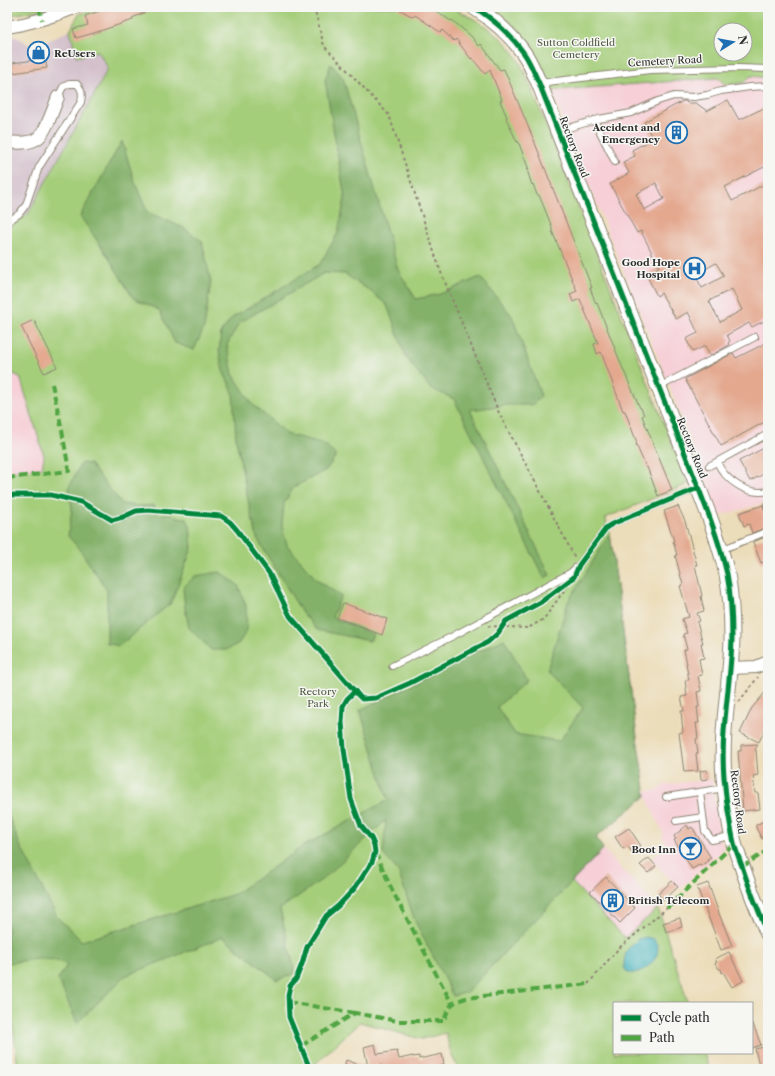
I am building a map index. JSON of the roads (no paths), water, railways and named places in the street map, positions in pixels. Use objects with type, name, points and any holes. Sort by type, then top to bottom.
[{"type":"street","points":[[7,27],[36,22],[77,7]]},
{"type":"street","name":"Rectory Road","points":[[474,7],[503,29],[523,52],[532,66],[659,387],[721,550],[731,600],[732,639],[724,738],[724,776],[727,810],[734,844],[768,934]]},
{"type":"street","points":[[7,142],[20,143],[38,138],[43,133],[58,97]]},
{"type":"street","points":[[730,668],[748,668],[763,664]]},
{"type":"lane","name":"Cemetery Road","points":[[539,83],[650,70],[738,68],[768,69]]},
{"type":"lane","points":[[7,222],[19,214],[26,205],[39,167],[81,102],[83,96],[81,88],[77,84],[70,84],[63,87],[58,97]]},
{"type":"lane","points":[[558,132],[594,120],[631,112],[674,96],[707,95],[721,91],[768,86]]},
{"type":"lane","points":[[594,120],[615,162]]},
{"type":"lane","points":[[659,387],[755,337]]},
{"type":"lane","points":[[709,466],[768,434]]},
{"type":"lane","points":[[717,462],[720,469],[739,486],[760,493],[768,491]]},
{"type":"lane","points":[[392,666],[453,636],[570,573],[579,565],[603,532],[612,524],[698,488]]},
{"type":"lane","points":[[721,550],[768,531]]},
{"type":"lane","points":[[666,797],[725,788]]},
{"type":"lane","points":[[700,792],[705,831],[712,840],[732,835]]},
{"type":"lane","points":[[676,821],[703,817]]},
{"type":"water","points":[[646,937],[654,939],[658,946],[655,958],[652,963],[643,970],[628,973],[624,968],[626,951],[638,939]]},
{"type":"place","name":"ReUsers","points":[[39,53]]},
{"type":"place","name":"Accident and Emergency","points":[[676,133]]},
{"type":"place","name":"Good Hope Hospital","points":[[695,268]]},
{"type":"place","name":"Boot Inn","points":[[691,849]]},
{"type":"place","name":"British Telecom","points":[[613,900]]},
{"type":"park label","name":"Sutton Coldfield Cemetery","points":[[576,48]]},
{"type":"park label","name":"Rectory Park","points":[[318,696]]}]
